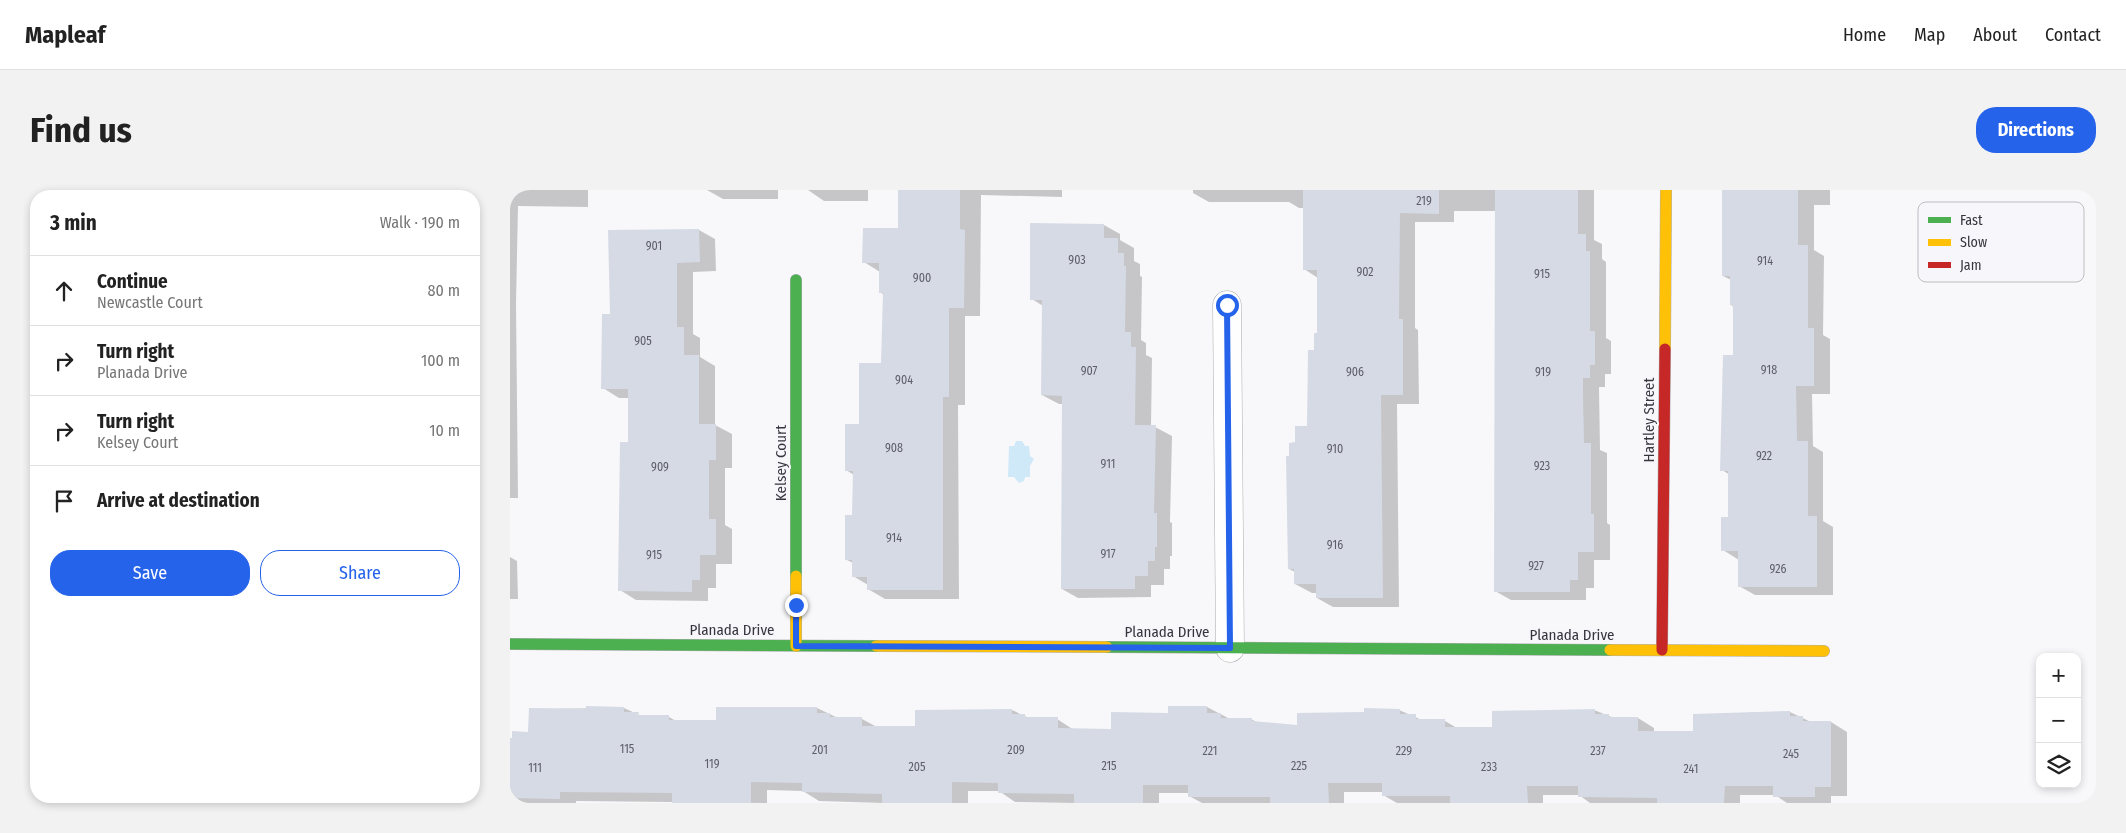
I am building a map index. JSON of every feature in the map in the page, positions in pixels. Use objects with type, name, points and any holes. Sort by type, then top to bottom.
[{"type":"street","name":"Hartley Street","points":[[1662,650],[1666,190]]},
{"type":"street","name":"Kelsey Court","points":[[796,280],[796,646]]},
{"type":"street","points":[[1227,305],[1230,648]]},
{"type":"street","name":"Planada Drive","points":[[510,644],[1824,651]]},
{"type":"water","points":[[1016,441],[1022,441],[1025,446],[1029,446],[1030,456],[1034,459],[1030,466],[1030,477],[1025,477],[1024,481],[1019,483],[1014,477],[1008,477],[1009,446],[1014,446]]},
{"type":"building","points":[[898,190],[960,190],[960,229],[965,230],[964,308],[949,308],[949,397],[943,397],[943,590],[867,590],[867,577],[852,577],[852,560],[845,560],[845,515],[852,515],[853,471],[845,471],[845,424],[859,424],[859,363],[881,363],[883,293],[879,293],[879,263],[862,263],[863,228],[898,228]]},
{"type":"building","points":[[1303,190],[1439,190],[1439,214],[1400,213],[1399,319],[1403,319],[1403,395],[1381,395],[1383,598],[1316,598],[1316,584],[1294,584],[1294,569],[1288,569],[1286,456],[1289,456],[1289,443],[1295,442],[1295,426],[1307,426],[1308,350],[1314,350],[1314,333],[1317,333],[1317,270],[1303,270]]},
{"type":"building","points":[[1495,190],[1578,190],[1578,234],[1586,234],[1586,251],[1590,251],[1590,331],[1595,331],[1595,365],[1590,365],[1590,378],[1583,378],[1583,394],[1584,443],[1591,443],[1591,514],[1594,514],[1594,552],[1578,552],[1578,580],[1570,580],[1570,592],[1494,592]]},
{"type":"building","points":[[1722,190],[1798,190],[1798,245],[1808,245],[1808,328],[1814,328],[1814,386],[1796,386],[1797,441],[1808,441],[1808,516],[1817,516],[1817,587],[1738,587],[1738,551],[1721,551],[1721,517],[1728,517],[1728,471],[1720,471],[1723,355],[1733,355],[1733,305],[1730,305],[1730,276],[1722,276]]},
{"type":"building","points":[[1030,223],[1104,224],[1104,238],[1118,238],[1118,253],[1124,253],[1124,266],[1126,266],[1125,332],[1131,332],[1131,347],[1136,347],[1135,425],[1156,425],[1154,513],[1157,513],[1157,547],[1155,547],[1155,561],[1148,561],[1148,576],[1135,576],[1135,589],[1061,589],[1062,396],[1041,395],[1042,300],[1030,300]]},
{"type":"building","points":[[699,229],[700,262],[677,263],[677,327],[684,327],[684,355],[699,355],[699,424],[716,424],[716,460],[709,460],[709,519],[716,519],[716,555],[700,555],[700,580],[692,580],[692,592],[618,591],[620,442],[628,442],[628,389],[601,389],[602,314],[610,314],[608,230]]},
{"type":"building","points":[[586,706],[624,707],[624,712],[639,712],[638,715],[669,715],[669,720],[716,720],[716,707],[817,707],[817,713],[830,713],[830,717],[862,717],[862,726],[915,726],[915,710],[1012,709],[1012,714],[1025,714],[1025,717],[1058,717],[1058,728],[1111,729],[1111,712],[1168,713],[1168,706],[1207,706],[1207,713],[1221,713],[1221,718],[1252,718],[1252,721],[1297,725],[1297,713],[1364,712],[1364,708],[1400,709],[1400,714],[1416,714],[1416,719],[1445,719],[1445,727],[1492,727],[1492,711],[1595,709],[1595,714],[1609,714],[1609,717],[1638,717],[1638,731],[1693,731],[1693,714],[1790,711],[1790,716],[1803,716],[1803,721],[1831,721],[1831,787],[1815,787],[1815,797],[1773,797],[1773,786],[1725,786],[1724,803],[1657,803],[1657,798],[1578,797],[1578,786],[1527,786],[1528,803],[1450,803],[1450,796],[1382,796],[1382,783],[1328,783],[1329,803],[1270,803],[1270,797],[1188,797],[1188,785],[1143,785],[1143,803],[1074,803],[1074,794],[998,793],[998,783],[952,782],[952,803],[882,803],[882,794],[802,792],[802,783],[751,782],[751,803],[672,803],[672,793],[560,792],[560,799],[510,798],[510,738],[512,738],[512,731],[528,732],[529,708],[586,709]]},
{"type":"traffic: fast","points":[[796,280],[796,576]]},
{"type":"traffic: fast","points":[[510,644],[876,646]]},
{"type":"traffic: fast","points":[[1107,647],[1610,650]]},
{"type":"traffic: slow","points":[[1665,349],[1666,190]]},
{"type":"traffic: slow","points":[[796,576],[796,646]]},
{"type":"traffic: slow","points":[[876,646],[1107,647]]},
{"type":"traffic: slow","points":[[1610,650],[1824,651]]},
{"type":"traffic: jam","points":[[1662,650],[1665,349]]},
{"type":"route","points":[[796,605],[796,646],[1230,648],[1227,305]]}]
